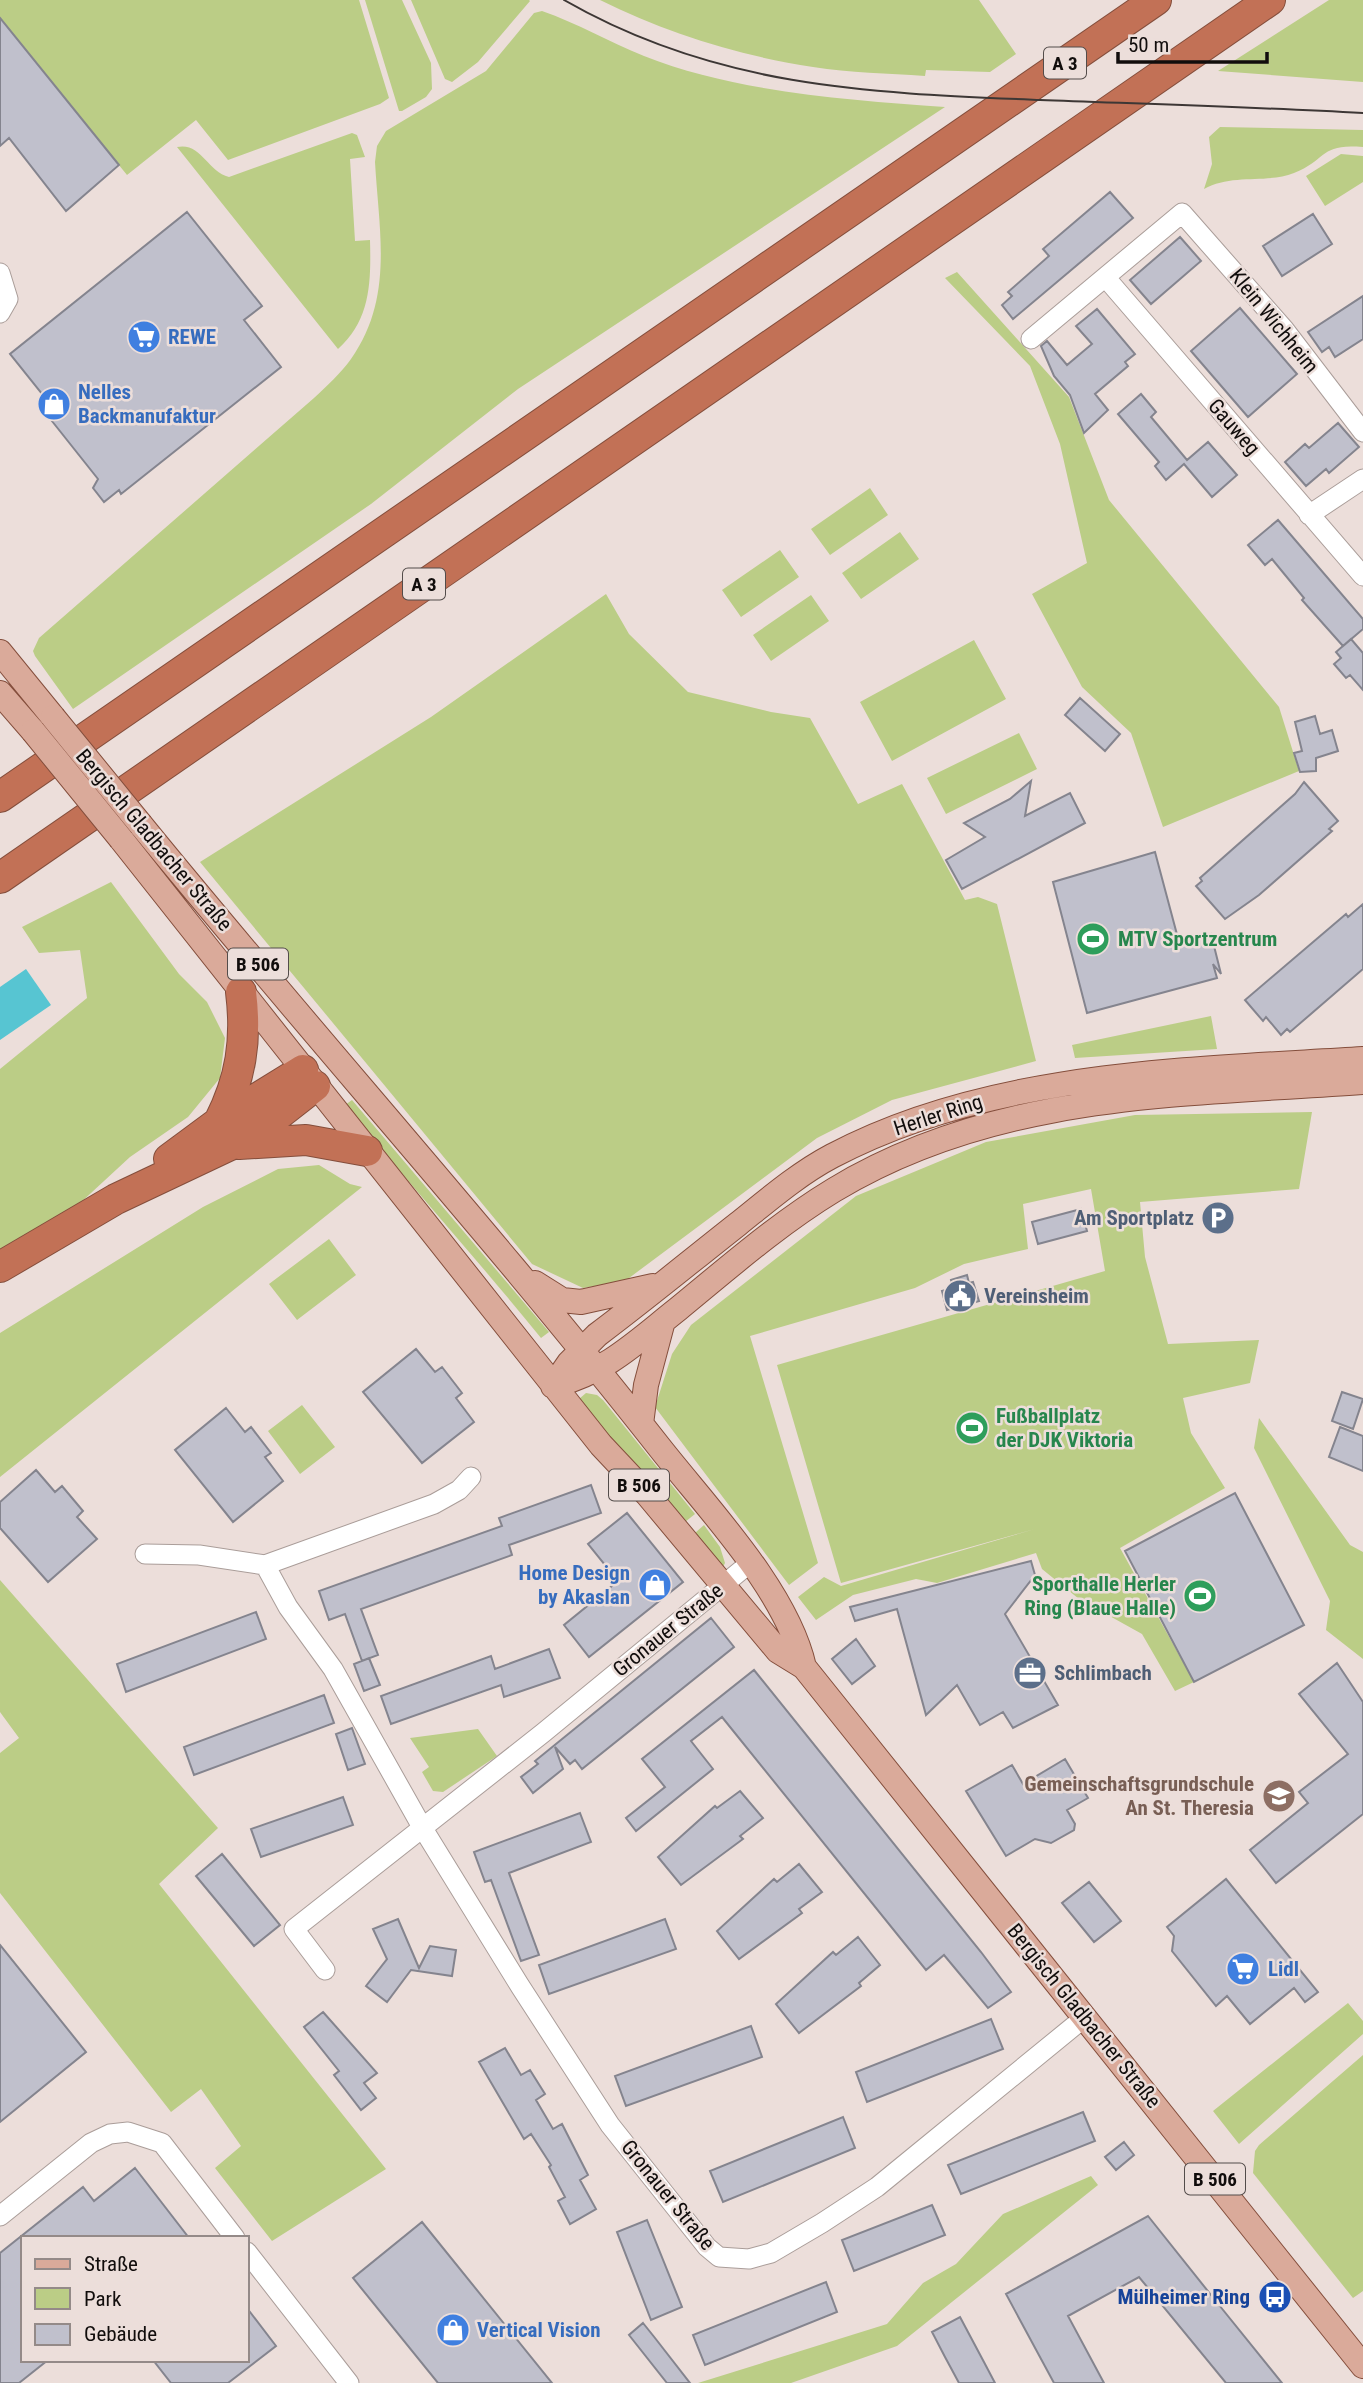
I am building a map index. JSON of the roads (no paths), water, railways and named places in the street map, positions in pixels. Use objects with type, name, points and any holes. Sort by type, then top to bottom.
[{"type":"highway","name":"A 3","points":[[0,797],[1156,0]]},
{"type":"highway","name":"A 3","points":[[0,878],[1270,0]]},
{"type":"highway","points":[[224,1134],[243,1051],[245,1021],[241,992]]},
{"type":"highway","points":[[0,1267],[224,1134],[274,1118],[309,1078]]},
{"type":"highway","points":[[224,1134],[306,1140],[367,1151]]},
{"type":"main road","name":"Bergisch Gladbacher Straße","points":[[0,652],[43,724],[131,832],[338,1058],[520,1274],[641,1424],[750,1563],[798,1639],[804,1667]]},
{"type":"main road","name":"Bergisch Gladbacher Straße","points":[[0,693],[43,724]]},
{"type":"main road","name":"Bergisch Gladbacher Straße","points":[[131,832],[241,992],[553,1386],[778,1651],[804,1667],[1363,2366]]},
{"type":"main road","points":[[309,1078],[338,1058]]},
{"type":"main road","name":"Herler Ring","points":[[581,1349],[789,1184],[832,1156],[904,1124],[957,1106],[1017,1091],[1051,1086],[1242,1065],[1363,1059]]},
{"type":"main road","name":"Herler Ring","points":[[599,1371],[793,1216],[834,1190],[920,1146],[980,1125],[1044,1111],[1176,1093],[1363,1082]]},
{"type":"main road","points":[[520,1274],[562,1300],[581,1302],[664,1283]]},
{"type":"main road","points":[[641,1424],[646,1385],[663,1321]]},
{"type":"main road","points":[[553,1386],[581,1349]]},
{"type":"main road","points":[[553,1386],[599,1371]]},
{"type":"street","name":"Klein Wichheim","points":[[1106,278],[1182,213],[1284,329],[1363,432]]},
{"type":"street","points":[[0,273],[8,299],[0,313]]},
{"type":"street","points":[[1031,339],[1106,278]]},
{"type":"street","name":"Gauweg","points":[[1106,278],[1363,576]]},
{"type":"street","points":[[1309,514],[1363,479]]},
{"type":"street","points":[[145,1554],[198,1555],[265,1565],[435,1504],[459,1490],[471,1477]]},
{"type":"street","name":"Gronauer Straße","points":[[325,1970],[295,1929],[750,1563]]},
{"type":"street","name":"Gronauer Straße","points":[[265,1565],[288,1607],[333,1669],[422,1828],[610,2125],[707,2248],[719,2257],[749,2259],[771,2253],[866,2194],[1085,2017]]},
{"type":"street","points":[[0,2216],[92,2143],[110,2134],[128,2132],[162,2143],[234,2236]]},
{"type":"street","points":[[248,2253],[349,2383]]},
{"type":"water","points":[[26,969],[51,1005],[0,1040],[0,987]]},
{"type":"tram line","points":[[564,0],[621,29],[679,52],[795,80],[915,94],[1363,113]]},
{"type":"place","name":"REWE","points":[[144,337]]},
{"type":"place","name":"Nelles Backmanufaktur","points":[[54,404]]},
{"type":"place","name":"MTV Sportzentrum","points":[[1093,939]]},
{"type":"place","name":"Am Sportplatz","points":[[1218,1218]]},
{"type":"place","name":"Vereinsheim","points":[[960,1296]]},
{"type":"place","name":"Fußballplatz der DJK Viktoria","points":[[972,1428]]},
{"type":"place","name":"Home Design by Akaslan","points":[[655,1585]]},
{"type":"place","name":"Sporthalle Herler Ring (Blaue Halle)","points":[[1200,1596]]},
{"type":"place","name":"Schlimbach","points":[[1030,1673]]},
{"type":"place","name":"Gemeinschaftsgrundschule An St. Theresia","points":[[1279,1796]]},
{"type":"place","name":"Lidl","points":[[1243,1969]]},
{"type":"place","name":"Mülheimer Ring","points":[[1275,2297]]},
{"type":"place","name":"Vertical Vision","points":[[453,2330]]}]
